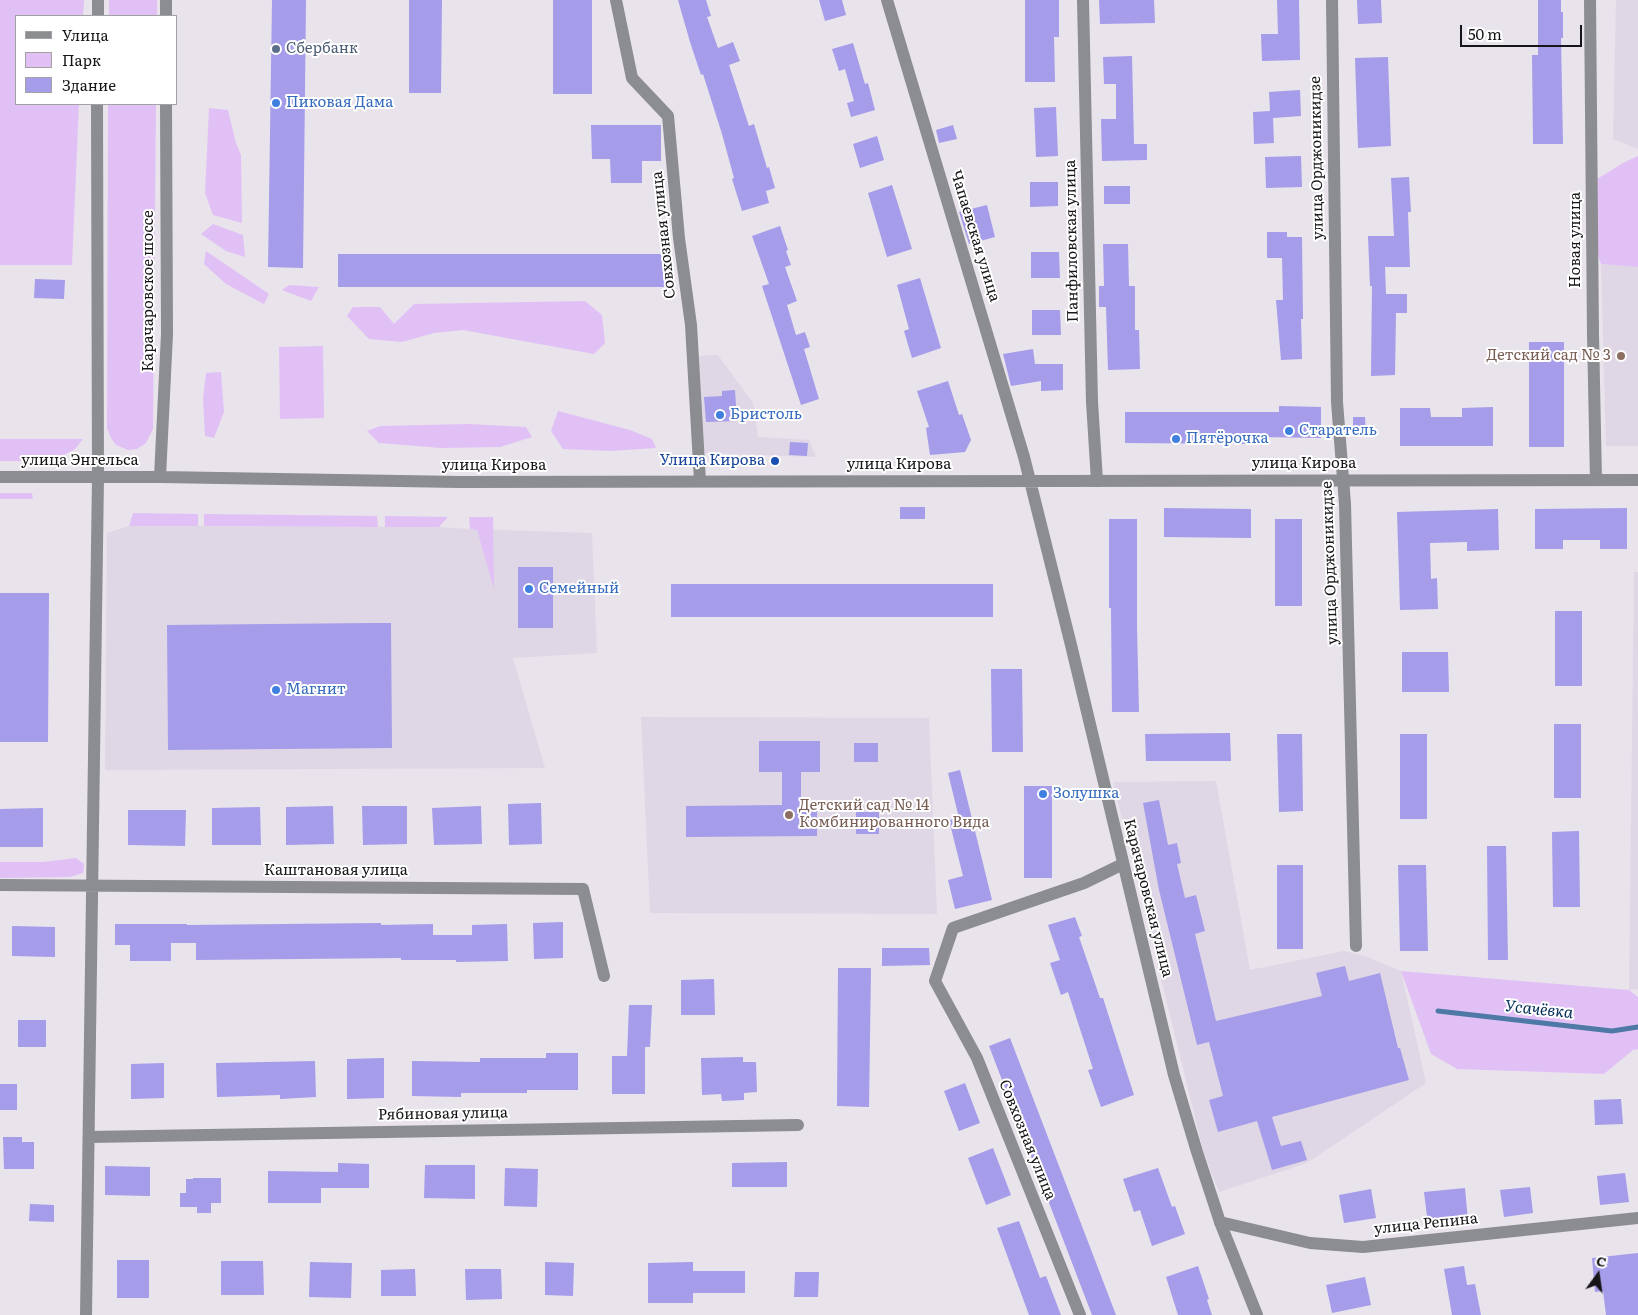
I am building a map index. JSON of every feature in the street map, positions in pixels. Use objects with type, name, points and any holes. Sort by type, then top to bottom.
[{"type":"street","points":[[98,0],[98,15]]},
{"type":"street","points":[[166,0],[166,15]]},
{"type":"street","name":"Совхозная улица","points":[[616,0],[632,78],[668,116],[679,238],[691,325],[700,481]]},
{"type":"street","name":"Чапаевская улица","points":[[887,0],[1022,448],[1030,481]]},
{"type":"street","name":"Панфиловская улица","points":[[1083,0],[1092,402],[1097,481]]},
{"type":"street","name":"улица Орджоникидзе","points":[[1332,0],[1337,402],[1346,504],[1356,946]]},
{"type":"street","name":"Новая улица","points":[[1590,0],[1592,324],[1596,480]]},
{"type":"street","points":[[86,1315],[98,477],[97,105]]},
{"type":"street","name":"Карачаровское шоссе","points":[[160,478],[167,334],[166,105]]},
{"type":"street","name":"улица Энгельса","points":[[0,477],[160,478]]},
{"type":"street","name":"улица Кирова","points":[[160,478],[459,482],[1638,480]]},
{"type":"street","name":"Карачаровская улица","points":[[1030,481],[1072,645],[1174,1076],[1196,1152],[1220,1222],[1257,1315]]},
{"type":"street","name":"Совхозная улица","points":[[1080,1315],[977,1058],[935,981],[953,928],[1084,883],[1123,864]]},
{"type":"street","name":"Каштановая улица","points":[[0,885],[583,889],[604,976]]},
{"type":"street","name":"Рябиновая улица","points":[[89,1137],[798,1125]]},
{"type":"street","name":"улица Репина","points":[[1220,1222],[1310,1244],[1363,1247],[1638,1218]]},
{"type":"shaded area","points":[[1616,0],[1638,0],[1638,149],[1613,139]]},
{"type":"shaded area","name":"Детский сад № 3","points":[[1601,264],[1638,267],[1638,446],[1606,446]]},
{"type":"shaded area","points":[[718,355],[753,403],[758,437],[809,440],[816,457],[703,453],[698,356]]},
{"type":"shaded area","points":[[129,526],[439,527],[592,533],[597,653],[513,658],[545,768],[105,770],[107,533]]},
{"type":"shaded area","points":[[1634,572],[1638,572],[1638,989],[1629,990]]},
{"type":"shaded area","name":"Детский сад № 14 Комбинированного Вида","points":[[641,717],[929,718],[937,914],[650,913]]},
{"type":"shaded area","points":[[1216,781],[1250,970],[1344,951],[1365,956],[1401,971],[1426,1083],[1307,1163],[1219,1192],[1204,1154],[1113,782]]},
{"type":"green space","points":[[0,0],[84,0],[83,15],[15,15],[15,105],[79,105],[72,265],[0,265]]},
{"type":"green space","points":[[109,0],[157,0],[157,15],[109,15]]},
{"type":"green space","points":[[108,105],[156,105],[153,429],[146,443],[137,449],[128,450],[116,445],[107,428]]},
{"type":"green space","points":[[209,108],[228,110],[241,155],[242,223],[213,215],[205,193]]},
{"type":"green space","points":[[1638,156],[1638,267],[1601,264],[1595,247],[1597,179]]},
{"type":"green space","points":[[213,224],[243,235],[245,257],[226,251],[201,234]]},
{"type":"green space","points":[[206,251],[269,294],[264,304],[226,284],[204,264]]},
{"type":"green space","points":[[289,285],[319,287],[311,301],[282,290]]},
{"type":"green space","points":[[585,301],[602,315],[605,343],[594,354],[463,330],[434,333],[402,342],[369,339],[347,316],[353,307],[380,307],[394,324],[414,304]]},
{"type":"green space","points":[[323,346],[324,418],[280,419],[279,347]]},
{"type":"green space","points":[[221,372],[224,412],[214,438],[205,436],[203,399],[206,373]]},
{"type":"green space","points":[[558,411],[630,430],[652,439],[656,448],[610,451],[563,449],[551,431]]},
{"type":"green space","points":[[469,424],[526,427],[532,437],[500,447],[441,448],[379,443],[367,431],[380,426]]},
{"type":"green space","points":[[0,439],[83,439],[75,449],[53,461],[0,461]]},
{"type":"green space","points":[[0,493],[32,493],[33,499],[0,499]]},
{"type":"green space","points":[[133,513],[198,514],[198,526],[129,526]]},
{"type":"green space","points":[[204,514],[377,516],[378,527],[204,526]]},
{"type":"green space","points":[[385,516],[448,517],[439,527],[385,527]]},
{"type":"green space","points":[[469,517],[493,517],[494,589],[477,530],[470,529]]},
{"type":"green space","points":[[76,858],[84,864],[83,873],[70,877],[0,878],[0,862],[43,862]]},
{"type":"green space","points":[[1401,971],[1629,990],[1638,997],[1638,1049],[1633,1050],[1604,1074],[1457,1069],[1431,1054]]},
{"type":"building","points":[[272,0],[306,0],[303,268],[268,267]]},
{"type":"building","points":[[409,0],[442,0],[441,93],[409,93]]},
{"type":"building","points":[[553,0],[592,0],[592,94],[553,94]]},
{"type":"building","points":[[678,0],[706,0],[711,16],[707,17],[718,48],[733,42],[740,61],[729,65],[749,126],[754,124],[775,188],[766,191],[769,203],[742,211],[732,179],[734,178],[722,134],[703,74],[701,75],[690,42]]},
{"type":"building","points":[[819,0],[842,0],[846,15],[825,21]]},
{"type":"building","points":[[1025,0],[1059,0],[1059,37],[1054,37],[1055,82],[1025,82]]},
{"type":"building","points":[[1099,0],[1154,0],[1155,23],[1100,24]]},
{"type":"building","points":[[1277,0],[1299,0],[1300,60],[1262,61],[1261,34],[1278,34]]},
{"type":"building","points":[[1357,0],[1381,0],[1382,23],[1358,24]]},
{"type":"building","points":[[1538,0],[1561,0],[1561,12],[1563,12],[1563,38],[1561,38],[1563,144],[1533,144],[1532,55],[1538,55]]},
{"type":"building","points":[[853,43],[865,84],[868,83],[875,110],[851,117],[847,103],[854,101],[845,69],[839,71],[832,49]]},
{"type":"building","points":[[1132,56],[1134,144],[1147,144],[1147,160],[1102,161],[1101,119],[1116,119],[1116,84],[1104,84],[1103,57]]},
{"type":"building","points":[[1388,57],[1391,146],[1358,148],[1355,58]]},
{"type":"building","points":[[1300,90],[1301,116],[1273,118],[1274,143],[1254,144],[1253,112],[1270,111],[1269,92]]},
{"type":"building","points":[[1056,107],[1058,156],[1036,157],[1034,108]]},
{"type":"building","points":[[591,125],[661,125],[661,161],[642,161],[642,183],[611,183],[610,159],[592,159]]},
{"type":"building","points":[[953,125],[957,139],[939,143],[936,130]]},
{"type":"building","points":[[877,136],[884,160],[860,168],[853,144]]},
{"type":"building","points":[[1301,156],[1302,187],[1266,188],[1265,157]]},
{"type":"building","points":[[1409,177],[1411,212],[1408,212],[1410,267],[1385,267],[1386,294],[1407,294],[1407,313],[1396,313],[1395,375],[1371,376],[1372,286],[1370,286],[1368,236],[1394,236],[1391,178]]},
{"type":"building","points":[[1030,182],[1058,182],[1058,206],[1030,207]]},
{"type":"building","points":[[892,185],[912,249],[887,257],[868,193]]},
{"type":"building","points":[[1104,186],[1130,186],[1130,204],[1104,204]]},
{"type":"building","points":[[987,205],[995,237],[969,244],[959,212]]},
{"type":"building","points":[[780,226],[791,265],[785,267],[797,301],[787,305],[796,335],[805,332],[810,347],[804,349],[819,399],[801,405],[762,286],[769,284],[752,236]]},
{"type":"building","points":[[1267,232],[1287,232],[1287,237],[1302,237],[1302,359],[1281,360],[1276,300],[1283,300],[1282,258],[1267,258]]},
{"type":"building","points":[[1103,244],[1128,244],[1129,286],[1135,286],[1135,330],[1139,330],[1140,369],[1108,370],[1106,307],[1099,307],[1099,286],[1104,286]]},
{"type":"building","points":[[1031,252],[1059,252],[1060,278],[1031,278]]},
{"type":"building","points":[[338,254],[663,254],[664,287],[338,287]]},
{"type":"building","points":[[920,278],[941,348],[912,358],[904,331],[909,329],[897,285]]},
{"type":"building","points":[[35,279],[65,280],[64,299],[34,298]]},
{"type":"building","points":[[1032,310],[1060,310],[1061,335],[1032,335]]},
{"type":"building","points":[[1529,342],[1564,342],[1564,447],[1529,447]]},
{"type":"building","points":[[1033,349],[1035,364],[1063,364],[1063,390],[1041,391],[1041,381],[1011,386],[1003,354]]},
{"type":"building","points":[[948,381],[959,415],[962,414],[971,440],[965,452],[930,455],[926,428],[929,427],[917,391]]},
{"type":"building","points":[[735,390],[737,421],[706,422],[704,397],[722,396],[722,391]]},
{"type":"building","points":[[1279,406],[1321,407],[1321,438],[1257,437],[1257,444],[1125,443],[1125,412],[1279,412]]},
{"type":"building","points":[[1493,407],[1493,446],[1400,446],[1400,408],[1430,408],[1431,417],[1462,417],[1462,408]]},
{"type":"building","points":[[1353,417],[1365,417],[1366,435],[1353,435]]},
{"type":"building","points":[[790,442],[808,443],[807,456],[789,455]]},
{"type":"building","points":[[900,507],[925,507],[925,519],[900,519]]},
{"type":"building","points":[[1164,508],[1251,509],[1251,538],[1164,537]]},
{"type":"building","points":[[1627,508],[1627,549],[1600,549],[1600,540],[1563,540],[1563,549],[1535,549],[1535,509]]},
{"type":"building","points":[[1498,509],[1499,550],[1467,551],[1467,542],[1430,543],[1431,579],[1437,578],[1438,609],[1400,610],[1397,512]]},
{"type":"building","points":[[1109,519],[1137,519],[1139,712],[1112,712]]},
{"type":"building","points":[[1275,519],[1302,519],[1302,606],[1275,606]]},
{"type":"building","points":[[518,567],[553,567],[553,628],[518,628]]},
{"type":"building","points":[[671,584],[993,584],[993,617],[671,617]]},
{"type":"building","points":[[0,593],[49,593],[48,742],[0,742]]},
{"type":"building","points":[[1555,611],[1582,611],[1582,686],[1555,686]]},
{"type":"building","points":[[391,623],[392,748],[168,750],[167,625]]},
{"type":"building","points":[[1402,652],[1448,652],[1449,692],[1402,692]]},
{"type":"building","points":[[991,669],[1022,669],[1023,752],[992,752]]},
{"type":"building","points":[[1554,724],[1581,724],[1581,798],[1554,798]]},
{"type":"building","points":[[1230,733],[1231,761],[1146,761],[1145,734]]},
{"type":"building","points":[[1277,734],[1302,734],[1303,811],[1279,812]]},
{"type":"building","points":[[1400,734],[1427,734],[1427,819],[1400,819]]},
{"type":"building","points":[[759,741],[820,741],[820,772],[801,772],[801,805],[817,805],[817,836],[686,837],[686,806],[782,805],[782,772],[759,772]]},
{"type":"building","points":[[854,743],[878,743],[878,762],[854,762]]},
{"type":"building","points":[[960,770],[992,900],[955,909],[948,880],[963,876],[949,820],[959,818],[948,773]]},
{"type":"building","points":[[1024,786],[1052,786],[1052,878],[1024,878]]},
{"type":"building","points":[[1159,800],[1168,845],[1177,843],[1181,863],[1177,864],[1185,898],[1196,895],[1205,931],[1195,934],[1216,1021],[1322,996],[1316,973],[1345,966],[1349,981],[1380,973],[1398,1048],[1400,1048],[1409,1080],[1272,1117],[1281,1146],[1301,1141],[1307,1160],[1272,1170],[1257,1121],[1218,1132],[1209,1100],[1223,1096],[1209,1042],[1197,1045],[1159,890],[1143,803]]},
{"type":"building","points":[[541,803],[542,844],[509,845],[508,804]]},
{"type":"building","points":[[333,806],[334,844],[286,845],[286,807]]},
{"type":"building","points":[[362,806],[407,806],[407,844],[363,845]]},
{"type":"building","points":[[481,806],[482,844],[434,845],[432,808]]},
{"type":"building","points":[[260,807],[261,845],[212,845],[212,808]]},
{"type":"building","points":[[43,808],[43,847],[0,847],[0,809]]},
{"type":"building","points":[[128,810],[186,810],[185,846],[128,845]]},
{"type":"building","points":[[856,812],[879,812],[879,834],[856,834]]},
{"type":"building","points":[[1579,831],[1580,907],[1553,907],[1552,832]]},
{"type":"building","points":[[1487,846],[1506,846],[1508,960],[1488,960]]},
{"type":"building","points":[[1277,865],[1303,865],[1303,949],[1277,949]]},
{"type":"building","points":[[1398,865],[1426,865],[1428,951],[1400,951]]},
{"type":"building","points":[[1075,917],[1082,936],[1079,937],[1100,998],[1103,998],[1134,1095],[1101,1107],[1088,1070],[1093,1069],[1068,992],[1061,995],[1050,963],[1060,960],[1048,925]]},
{"type":"building","points":[[563,922],[563,958],[534,959],[533,923]]},
{"type":"building","points":[[381,923],[381,925],[433,924],[433,935],[472,935],[472,925],[507,924],[508,961],[456,962],[456,960],[401,960],[401,958],[196,960],[196,943],[171,943],[171,961],[130,961],[130,945],[115,945],[115,924]]},
{"type":"building","points":[[12,926],[55,927],[55,957],[12,956]]},
{"type":"building","points":[[882,948],[929,948],[930,965],[882,966]]},
{"type":"building","points":[[838,968],[871,968],[869,1107],[837,1106]]},
{"type":"building","points":[[714,979],[715,1015],[681,1015],[681,980]]},
{"type":"building","points":[[629,1005],[652,1005],[650,1047],[645,1047],[645,1094],[612,1094],[612,1056],[627,1056]]},
{"type":"building","points":[[18,1020],[46,1020],[46,1047],[18,1047]]},
{"type":"building","points":[[1010,1038],[1116,1315],[1092,1315],[989,1046]]},
{"type":"building","points":[[546,1053],[578,1053],[578,1090],[527,1090],[527,1093],[461,1093],[461,1097],[412,1096],[412,1061],[480,1062],[480,1058],[546,1058]]},
{"type":"building","points":[[743,1057],[743,1062],[756,1062],[757,1092],[744,1093],[744,1100],[722,1101],[721,1094],[702,1095],[701,1058]]},
{"type":"building","points":[[384,1058],[384,1098],[347,1099],[347,1059]]},
{"type":"building","points":[[315,1061],[316,1097],[280,1099],[280,1095],[217,1097],[216,1063]]},
{"type":"building","points":[[164,1063],[164,1098],[131,1099],[131,1064]]},
{"type":"building","points":[[965,1083],[980,1123],[959,1131],[944,1091]]},
{"type":"building","points":[[0,1084],[17,1084],[17,1110],[0,1110]]},
{"type":"building","points":[[1621,1099],[1623,1124],[1595,1125],[1594,1100]]},
{"type":"building","points":[[3,1137],[22,1137],[22,1142],[34,1142],[34,1169],[4,1169]]},
{"type":"building","points":[[993,1148],[1011,1195],[986,1205],[968,1158]]},
{"type":"building","points":[[787,1162],[787,1187],[732,1187],[732,1163]]},
{"type":"building","points":[[338,1163],[369,1164],[369,1188],[321,1188],[321,1203],[268,1203],[268,1171],[338,1172]]},
{"type":"building","points":[[425,1165],[475,1165],[475,1199],[424,1198]]},
{"type":"building","points":[[105,1166],[150,1167],[150,1196],[105,1195]]},
{"type":"building","points":[[505,1168],[538,1169],[537,1207],[504,1206]]},
{"type":"building","points":[[1158,1168],[1172,1207],[1175,1206],[1185,1234],[1152,1246],[1140,1210],[1134,1212],[1123,1179]]},
{"type":"building","points":[[1625,1173],[1629,1202],[1600,1205],[1597,1176]]},
{"type":"building","points":[[221,1178],[221,1203],[211,1203],[211,1213],[197,1213],[197,1207],[180,1207],[180,1193],[186,1193],[186,1179]]},
{"type":"building","points":[[1530,1187],[1533,1213],[1504,1217],[1500,1190]]},
{"type":"building","points":[[1465,1188],[1468,1221],[1428,1225],[1424,1192]]},
{"type":"building","points":[[1371,1189],[1376,1218],[1344,1223],[1339,1195]]},
{"type":"building","points":[[30,1204],[54,1205],[54,1222],[29,1221]]},
{"type":"building","points":[[1019,1221],[1040,1278],[1046,1276],[1061,1315],[1029,1315],[997,1228]]},
{"type":"building","points":[[1638,1253],[1638,1315],[1606,1315],[1603,1291],[1595,1292],[1592,1258]]},
{"type":"building","points":[[117,1260],[149,1260],[149,1298],[117,1298]]},
{"type":"building","points":[[221,1261],[263,1261],[264,1295],[221,1295]]},
{"type":"building","points":[[310,1262],[352,1263],[351,1298],[309,1297]]},
{"type":"building","points":[[545,1262],[574,1263],[573,1296],[545,1295]]},
{"type":"building","points":[[693,1262],[693,1271],[745,1271],[745,1293],[693,1293],[693,1303],[648,1303],[648,1263]]},
{"type":"building","points":[[1198,1266],[1209,1299],[1207,1300],[1212,1315],[1178,1315],[1166,1277]]},
{"type":"building","points":[[1464,1266],[1467,1285],[1475,1284],[1481,1315],[1452,1315],[1444,1269]]},
{"type":"building","points":[[415,1269],[416,1296],[381,1296],[381,1270]]},
{"type":"building","points":[[465,1269],[501,1269],[502,1299],[466,1300]]},
{"type":"building","points":[[795,1272],[819,1272],[818,1297],[794,1297]]},
{"type":"building","points":[[1365,1277],[1371,1305],[1332,1313],[1326,1285]]},
{"type":"waterway","name":"Усачёвка","points":[[1438,1011],[1612,1031],[1638,1027]]},
{"type":"place","name":"Сбербанк","points":[[276,49]]},
{"type":"place","name":"Пиковая Дама","points":[[276,103]]},
{"type":"place","name":"Детский сад № 3","points":[[1621,356]]},
{"type":"place","name":"Бристоль","points":[[720,415]]},
{"type":"place","name":"Старатель","points":[[1289,431]]},
{"type":"place","name":"Пятёрочка","points":[[1176,439]]},
{"type":"place","name":"Улица Кирова","points":[[775,461]]},
{"type":"place","name":"Семейный","points":[[529,589]]},
{"type":"place","name":"Магнит","points":[[276,690]]},
{"type":"place","name":"Золушка","points":[[1043,794]]},
{"type":"place","name":"Детский сад № 14 Комбинированного Вида","points":[[789,815]]}]
